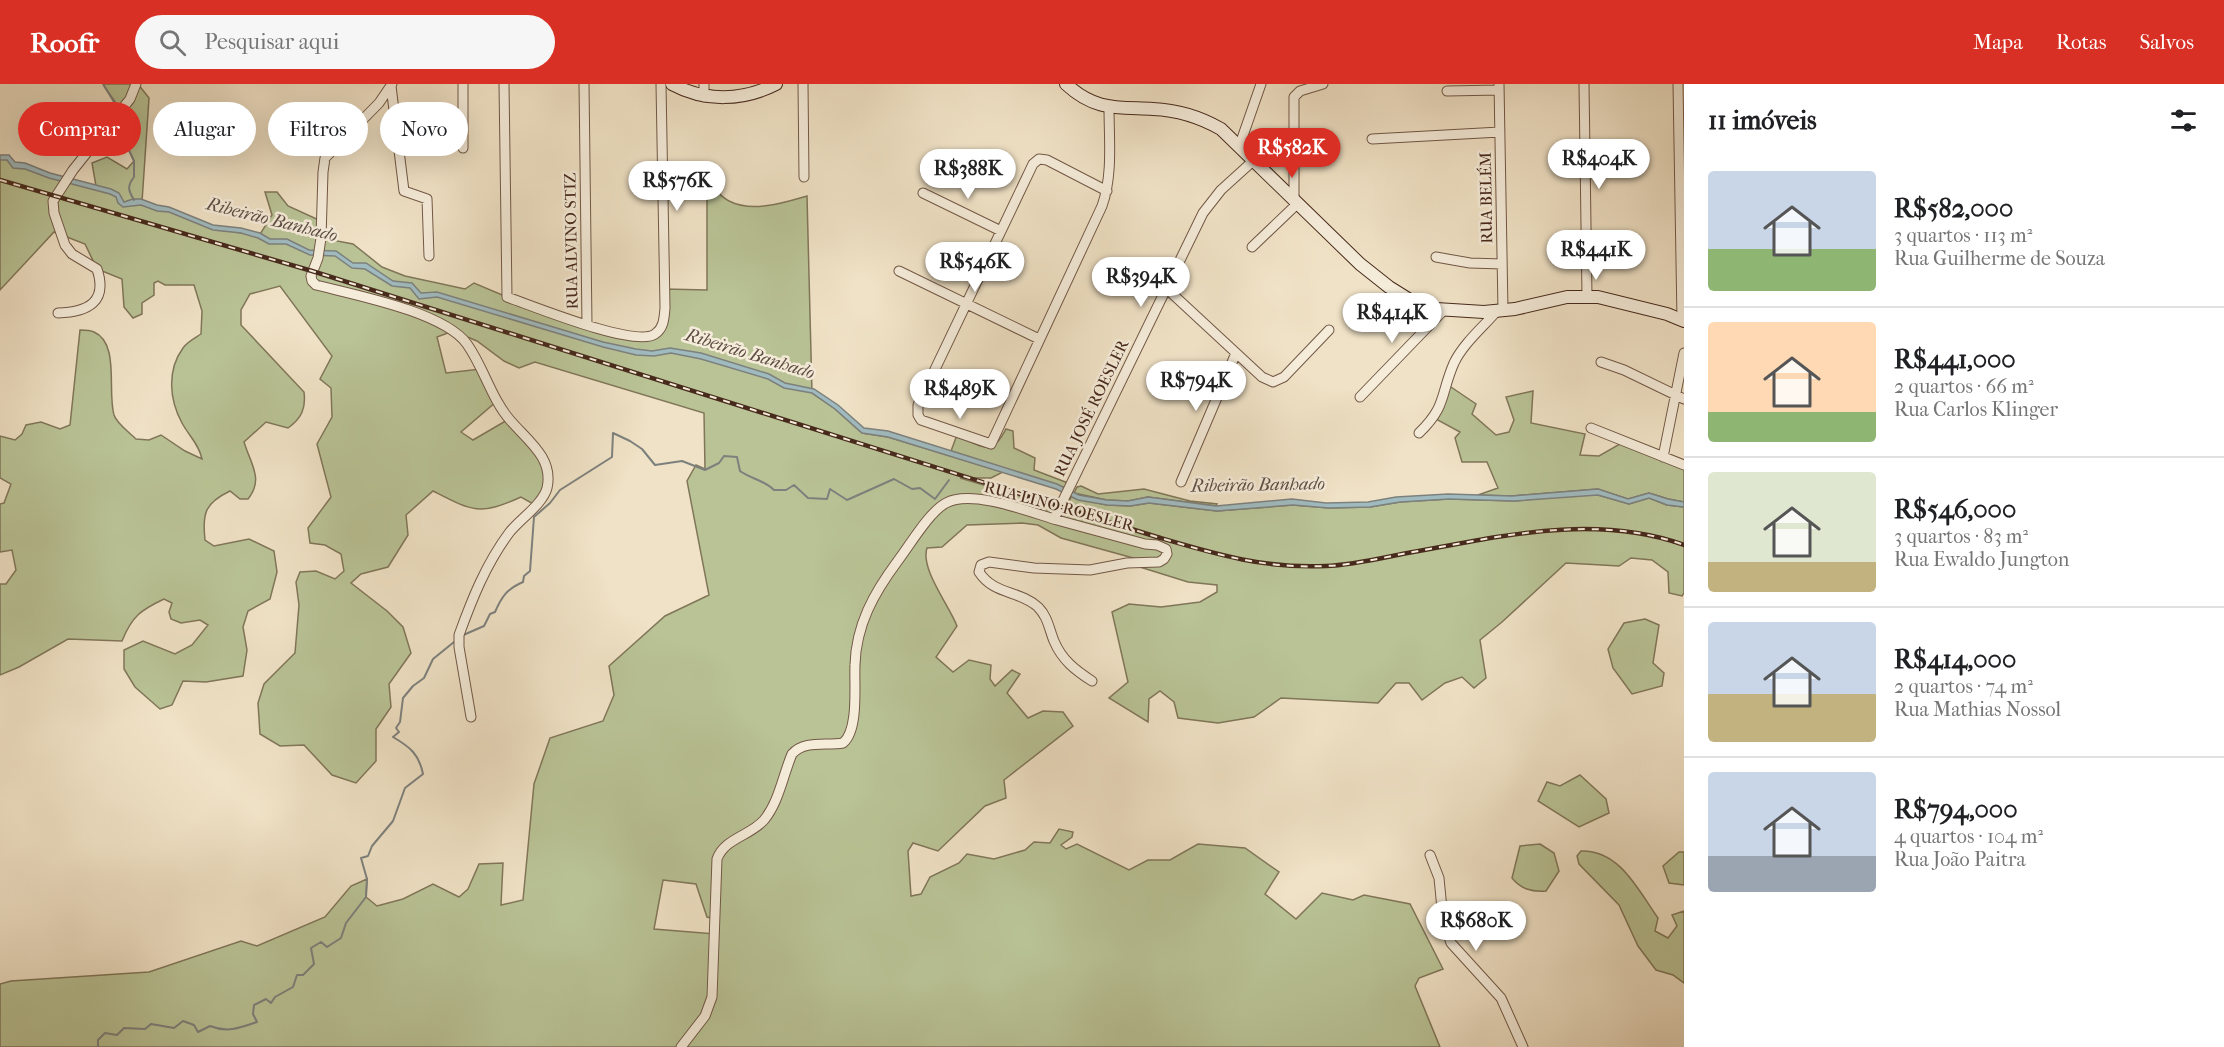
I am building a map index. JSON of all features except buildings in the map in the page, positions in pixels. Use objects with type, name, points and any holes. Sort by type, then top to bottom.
[{"type":"street","points":[[58,313],[76,312],[91,304],[101,293],[102,281],[97,268],[72,254],[65,245],[54,213],[53,201],[73,170],[130,99],[136,84]]},
{"type":"street","points":[[463,84],[463,102]]},
{"type":"street","points":[[504,84],[507,297],[586,325],[640,338],[648,337],[659,330],[664,322],[661,84]]},
{"type":"street","name":"RUA ALVINO STIZ","points":[[584,84],[586,325]]},
{"type":"street","points":[[672,84],[685,91],[704,90],[734,97],[763,90],[776,84]]},
{"type":"street","points":[[803,84],[804,177]]},
{"type":"street","points":[[1066,84],[1087,101],[1108,107],[1154,109],[1194,117],[1221,129],[1360,264],[1413,303],[1444,310],[1499,311],[1567,297],[1587,296],[1667,314],[1683,321],[1678,84]]},
{"type":"street","points":[[1239,147],[1261,84]]},
{"type":"street","points":[[1252,247],[1296,203],[1294,98],[1300,91],[1323,84]]},
{"type":"street","points":[[1584,84],[1587,296]]},
{"type":"street","points":[[392,85],[379,103],[325,158],[322,172],[320,246],[311,276],[312,281],[316,285],[423,316],[459,336],[474,355],[503,411],[539,451],[548,475],[545,493],[509,533],[487,567],[459,636],[471,717]]},
{"type":"street","points":[[392,85],[404,191],[427,199],[429,256]]},
{"type":"street","points":[[1447,91],[1499,87]]},
{"type":"street","name":"RUA BELÉM","points":[[1499,87],[1502,264],[1499,311]]},
{"type":"street","points":[[1107,191],[1047,160],[1039,159],[1033,164],[918,405],[918,415],[921,420],[991,444],[1102,206],[1107,191],[1110,162],[1108,107]]},
{"type":"street","points":[[1372,139],[1500,132]]},
{"type":"street","name":"RUA JOSÉ ROESLER","points":[[1054,519],[1208,205],[1253,161]]},
{"type":"street","points":[[923,193],[1001,231]]},
{"type":"street","points":[[1436,257],[1502,264]]},
{"type":"street","points":[[899,271],[1039,339]]},
{"type":"street","points":[[1166,288],[1262,377],[1273,382],[1284,377],[1329,330]]},
{"type":"street","points":[[1360,397],[1444,310]]},
{"type":"street","points":[[1419,433],[1439,410],[1451,372],[1460,354],[1499,311]]},
{"type":"street","points":[[1181,482],[1236,353]]},
{"type":"street","points":[[1663,457],[1680,397],[1684,353]]},
{"type":"street","points":[[1601,362],[1624,369],[1680,397]]},
{"type":"street","points":[[1591,428],[1684,465]]},
{"type":"street","name":"RUA LINO ROESLER","points":[[681,1047],[705,1016],[712,997],[717,865],[720,853],[723,847],[748,833],[766,818],[775,801],[792,754],[797,748],[804,745],[843,743],[850,736],[854,710],[855,652],[869,605],[894,565],[938,508],[954,500],[987,500],[1166,549],[1167,554],[1159,562],[1127,563],[1090,570],[1034,568],[989,562],[981,565],[979,572],[995,588],[1037,606],[1046,618],[1054,642],[1064,660],[1092,681]]},
{"type":"street","points":[[1430,855],[1439,878],[1443,919],[1451,943],[1501,998],[1523,1047]]},
{"type":"green space","points":[[103,84],[138,84],[149,98],[142,202],[213,228],[259,236],[272,215],[265,192],[277,192],[288,206],[321,221],[321,238],[353,244],[382,267],[405,276],[465,289],[474,283],[507,297],[622,335],[659,331],[665,289],[707,290],[707,183],[723,197],[738,205],[768,206],[807,196],[812,393],[835,409],[862,433],[888,437],[1003,472],[991,478],[960,478],[1118,525],[1067,507],[1071,497],[1107,505],[1130,506],[1149,503],[1217,511],[1293,505],[1329,508],[1370,507],[1400,502],[1449,499],[1514,501],[1579,495],[1598,495],[1629,504],[1649,498],[1667,505],[1684,507],[1684,593],[1682,596],[1669,593],[1668,572],[1652,560],[1631,558],[1619,566],[1566,563],[1480,640],[1486,678],[1474,688],[1462,677],[1445,683],[1422,700],[1409,683],[1396,683],[1378,703],[1281,698],[1254,717],[1218,723],[1178,718],[1174,702],[1160,691],[1149,699],[1148,722],[1109,698],[1128,682],[1112,612],[1129,604],[1161,607],[1200,602],[1217,592],[1217,585],[1188,582],[1127,563],[1144,561],[1061,538],[1038,525],[1022,523],[967,525],[942,547],[927,548],[926,557],[931,576],[957,626],[936,657],[953,672],[969,660],[991,665],[990,679],[995,686],[1012,670],[1020,674],[1007,693],[1028,718],[1043,711],[1063,712],[1073,726],[1004,780],[1006,798],[985,806],[938,851],[913,843],[908,851],[911,896],[921,894],[930,877],[959,863],[967,854],[994,859],[1025,850],[1034,842],[1050,843],[1059,829],[1073,832],[1072,837],[1061,845],[1066,849],[1077,844],[1129,870],[1148,860],[1170,860],[1198,844],[1245,848],[1279,872],[1265,894],[1296,919],[1322,893],[1353,900],[1364,895],[1410,904],[1443,969],[1419,978],[1415,986],[1440,1047],[0,1047],[0,984],[11,981],[149,972],[241,941],[257,946],[325,917],[351,886],[367,879],[366,897],[377,906],[403,899],[433,884],[459,897],[468,889],[479,864],[503,863],[501,905],[523,900],[534,784],[550,738],[603,721],[614,695],[609,666],[665,616],[709,595],[687,481],[696,465],[705,469],[704,413],[535,362],[519,368],[504,361],[477,341],[453,331],[437,337],[446,373],[481,369],[497,401],[461,432],[473,440],[509,419],[539,451],[548,482],[535,505],[521,497],[485,509],[467,507],[433,491],[406,515],[408,535],[388,567],[361,574],[351,583],[387,611],[403,627],[411,653],[389,684],[391,707],[376,729],[376,761],[356,783],[332,775],[304,745],[280,746],[260,734],[258,703],[264,684],[295,653],[299,605],[296,582],[300,572],[316,571],[335,579],[344,571],[341,554],[325,545],[310,543],[308,528],[331,497],[317,444],[332,417],[331,388],[320,379],[332,356],[280,286],[250,294],[241,310],[241,325],[304,392],[304,408],[297,420],[288,428],[266,422],[244,442],[255,472],[253,492],[248,499],[240,499],[230,491],[222,495],[210,505],[204,523],[205,540],[214,546],[249,539],[274,551],[277,572],[270,599],[248,611],[243,627],[247,650],[243,676],[206,682],[183,681],[172,705],[160,709],[135,687],[124,669],[124,650],[143,641],[175,654],[192,645],[208,625],[200,620],[181,623],[171,619],[169,612],[172,603],[164,599],[138,615],[122,641],[68,639],[19,667],[0,675],[0,584],[6,584],[16,570],[12,550],[0,552],[0,504],[4,503],[11,484],[0,478],[0,436],[15,440],[22,434],[26,425],[41,422],[60,429],[70,425],[80,330],[94,332],[107,346],[110,357],[112,405],[114,415],[120,425],[136,439],[149,440],[161,435],[202,459],[199,449],[178,414],[172,395],[172,375],[178,357],[187,344],[201,334],[202,311],[194,285],[165,285],[158,281],[154,283],[154,295],[142,303],[142,314],[133,318],[124,307],[122,279],[97,269],[85,244],[54,232],[0,290],[0,157],[8,158],[14,165],[96,186],[92,163],[107,157],[127,169],[134,161],[132,156],[141,156],[141,102],[115,102]],"holes":[[[663,880],[696,884],[707,917],[716,919],[715,934],[654,929]]]},
{"type":"green space","points":[[1448,385],[1476,404],[1472,414],[1496,435],[1509,432],[1514,420],[1506,397],[1533,391],[1531,423],[1585,434],[1580,455],[1599,456],[1625,441],[1684,465],[1684,502],[1649,493],[1628,499],[1598,489],[1512,496],[1478,495],[1498,488],[1487,462],[1462,462],[1455,438],[1460,432],[1434,418]]},
{"type":"green space","points":[[1006,429],[1013,431],[1014,448],[1035,458],[1034,470],[1068,483],[1066,488],[951,451],[957,435],[976,444],[990,447],[998,442]]},
{"type":"green space","points":[[1081,486],[1098,494],[1144,489],[1190,501],[1217,504],[1216,506],[1148,497],[1128,501],[1107,500],[1074,493],[1077,487]]},
{"type":"green space","points":[[1645,619],[1659,625],[1653,663],[1664,673],[1662,686],[1632,694],[1613,668],[1608,649],[1624,623]]},
{"type":"green space","points":[[1580,775],[1606,799],[1609,813],[1579,827],[1538,801],[1547,782],[1560,786]]},
{"type":"green space","points":[[1540,844],[1554,853],[1559,871],[1546,891],[1527,889],[1512,878],[1520,846]]},
{"type":"green space","points":[[1581,851],[1595,852],[1607,857],[1627,874],[1658,918],[1655,931],[1668,938],[1677,926],[1672,915],[1684,911],[1684,983],[1673,975],[1656,970],[1638,946],[1619,905],[1579,864],[1577,856]]},
{"type":"green space","points":[[1679,852],[1684,852],[1684,885],[1669,883],[1663,866]]},
{"type":"water","points":[[0,155],[9,155],[15,162],[111,189],[119,193],[124,202],[141,199],[169,207],[213,225],[241,228],[260,233],[270,239],[287,239],[309,250],[336,251],[353,263],[366,263],[393,281],[412,283],[421,293],[437,292],[603,342],[652,351],[670,348],[701,353],[769,374],[785,383],[814,389],[838,405],[864,428],[888,431],[1057,484],[1079,495],[1128,501],[1148,497],[1216,506],[1292,499],[1326,503],[1368,502],[1396,497],[1448,494],[1512,496],[1598,489],[1628,499],[1649,493],[1684,502],[1684,507],[1667,505],[1649,498],[1629,504],[1598,495],[1514,501],[1449,499],[1400,502],[1370,507],[1329,508],[1293,505],[1217,511],[1149,503],[1130,506],[1107,505],[1078,500],[1056,489],[888,437],[862,433],[835,409],[812,393],[784,388],[768,379],[701,359],[671,353],[654,356],[636,355],[437,297],[419,299],[410,288],[392,286],[365,269],[352,268],[335,256],[310,255],[286,244],[269,244],[241,233],[213,230],[169,212],[157,211],[141,205],[123,207],[118,203],[116,197],[110,194],[49,178],[25,169],[13,168],[7,160],[0,160]]},
{"type":"waterway","points":[[103,84],[114,102]]},
{"type":"waterway","points":[[132,156],[134,177],[129,188],[134,200]]},
{"type":"waterway","points":[[461,636],[484,626],[490,614],[495,612],[506,594],[523,582],[524,576],[530,571],[534,517],[550,503],[560,490],[612,457],[613,433],[642,449],[655,465],[682,461],[705,470],[719,463],[724,456],[737,457],[740,471],[744,474],[774,490],[786,490],[794,485],[808,498],[827,499],[830,489],[847,500],[894,479],[912,489],[920,488],[935,499],[949,480]]},
{"type":"waterway","points":[[98,1047],[98,1040],[105,1033],[117,1035],[124,1028],[145,1029],[151,1024],[174,1028],[183,1021],[194,1025],[198,1032],[210,1026],[228,1029],[257,1022],[253,1014],[254,1005],[266,999],[271,1003],[275,997],[293,987],[297,975],[303,975],[314,964],[311,948],[321,942],[327,947],[341,938],[346,923],[366,897],[367,879],[361,858],[368,856],[372,846],[393,821],[405,788],[423,774],[413,752],[393,737],[399,732],[396,728],[400,722],[403,698],[424,678],[433,659],[454,642]]},
{"type":"railway","points":[[0,180],[312,271],[1157,537],[1240,559],[1282,565],[1335,565],[1364,562],[1507,535],[1579,529],[1614,530],[1649,535],[1684,545]]},
{"type":"water label","name":"Ribeirão Banhado","points":[[272,220]]},
{"type":"water label","name":"Ribeirão Banhado","points":[[750,354]]},
{"type":"water label","name":"Ribeirão Banhado","points":[[1258,485]]}]
